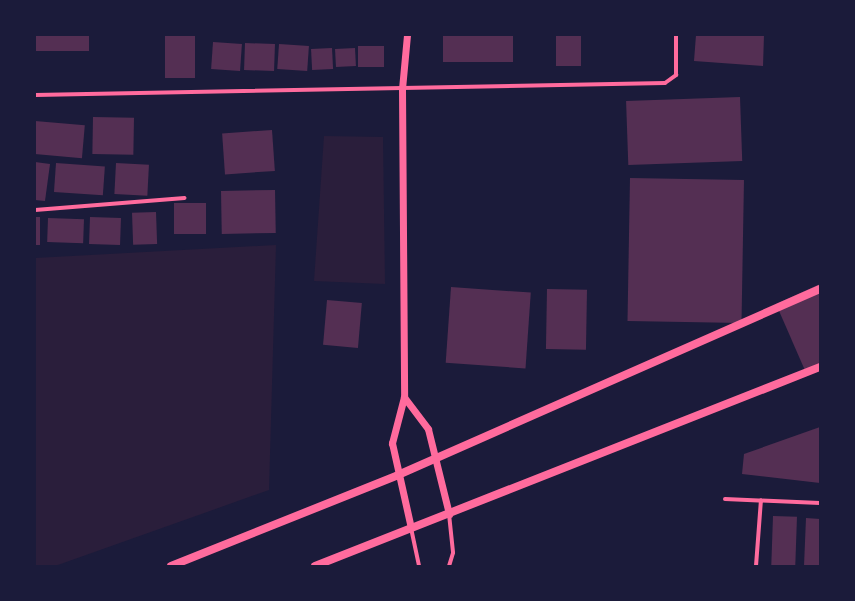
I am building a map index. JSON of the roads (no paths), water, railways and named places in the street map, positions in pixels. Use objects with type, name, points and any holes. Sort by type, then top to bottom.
[{"type":"main road","points":[[170,566],[436,459],[820,289]]},
{"type":"main road","points":[[315,566],[820,368]]},
{"type":"street","points":[[407,35],[402,89],[404,397],[392,443],[419,566]]},
{"type":"street","points":[[35,95],[665,84],[676,75],[676,35]]},
{"type":"street","points":[[35,210],[185,198]]},
{"type":"street","points":[[404,397],[428,429],[436,459],[449,514],[453,553],[449,566]]},
{"type":"street","points":[[725,499],[820,503]]},
{"type":"street","points":[[756,566],[761,500]]}]
